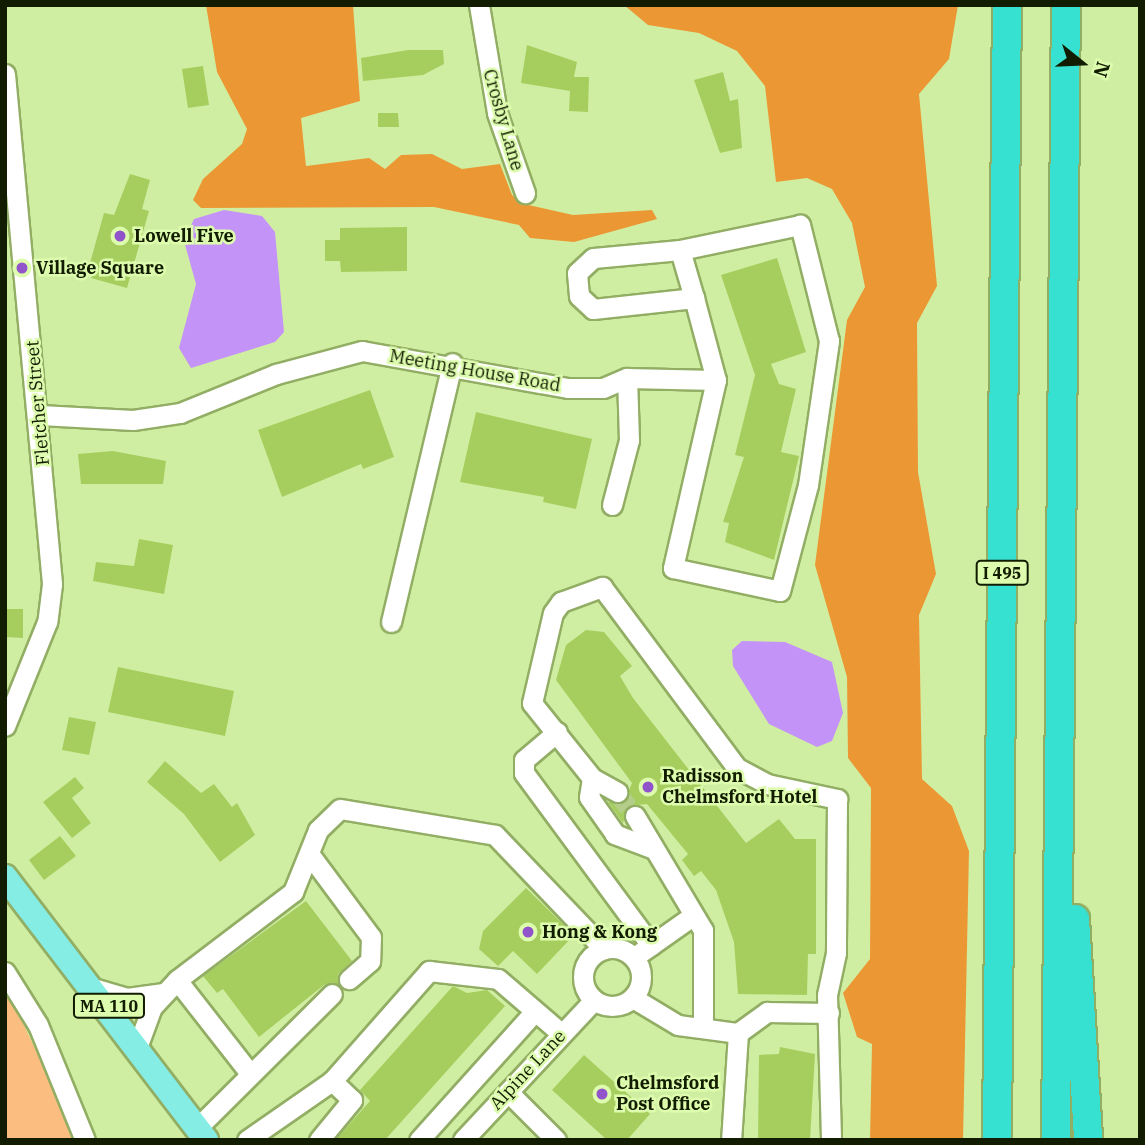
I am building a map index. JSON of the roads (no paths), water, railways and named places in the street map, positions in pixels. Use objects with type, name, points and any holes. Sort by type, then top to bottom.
[{"type":"highway","name":"I 495","points":[[997,1140],[1007,5]]},
{"type":"highway","points":[[1056,1140],[1066,5]]},
{"type":"highway","points":[[1061,591],[1088,1140]]},
{"type":"main road","name":"MA 110","points":[[5,877],[96,989],[201,1134]]},
{"type":"street","name":"Crosby Lane","points":[[479,5],[497,113],[524,193]]},
{"type":"street","name":"Fletcher Street","points":[[5,74],[40,415],[52,584],[47,622],[5,726]]},
{"type":"street","points":[[680,250],[694,298],[716,380],[673,568],[780,591],[808,485],[829,341],[800,225],[680,250],[593,258],[577,273],[579,296],[600,310],[694,298]]},
{"type":"street","name":"Meeting House Road","points":[[40,415],[133,420],[180,413],[276,374],[362,351],[452,363],[568,388],[603,388],[627,378],[716,380]]},
{"type":"street","points":[[391,622],[452,363]]},
{"type":"street","points":[[612,505],[628,440],[627,378]]},
{"type":"street","points":[[617,792],[592,778],[532,703],[532,690],[553,613],[561,602],[602,587],[737,768],[767,784],[837,799],[829,1013],[831,1140]]},
{"type":"street","points":[[557,732],[524,760],[527,780],[651,945]]},
{"type":"street","points":[[592,778],[589,797],[615,834],[651,848]]},
{"type":"street","points":[[96,989],[127,998],[170,986],[293,892],[326,818],[355,807],[488,832],[506,842],[604,948],[634,957]]},
{"type":"street","points":[[635,816],[706,941],[703,1026]]},
{"type":"street","points":[[310,855],[371,937],[370,961],[349,979]]},
{"type":"street","points":[[634,957],[691,917]]},
{"type":"street","points":[[604,948],[584,967],[584,985],[593,1001],[618,1007],[633,998],[641,982],[634,957]]},
{"type":"street","points":[[247,1140],[332,1081],[429,971],[498,979],[562,1034]]},
{"type":"street","points":[[5,972],[38,1025],[85,1140]]},
{"type":"street","points":[[138,1045],[170,986]]},
{"type":"street","points":[[170,986],[248,1071]]},
{"type":"street","points":[[201,1134],[248,1071],[332,994]]},
{"type":"street","points":[[633,998],[666,1020],[738,1033],[767,1012],[829,1013]]},
{"type":"street","name":"Alpine Lane","points":[[463,1140],[593,1001]]},
{"type":"street","points":[[419,1140],[534,1011]]},
{"type":"street","points":[[731,1140],[738,1033]]},
{"type":"street","points":[[318,1140],[352,1100],[332,1081]]},
{"type":"street","points":[[508,1091],[556,1140]]},
{"type":"tunnel","points":[[617,792],[635,816]]},
{"type":"place","name":"Lowell Five","points":[[120,236]]},
{"type":"place","name":"Village Square","points":[[22,268]]},
{"type":"place","name":"Radisson Chelmsford Hotel","points":[[648,787]]},
{"type":"place","name":"Hong & Kong","points":[[528,932]]},
{"type":"place","name":"Chelmsford Post Office","points":[[602,1094]]}]
